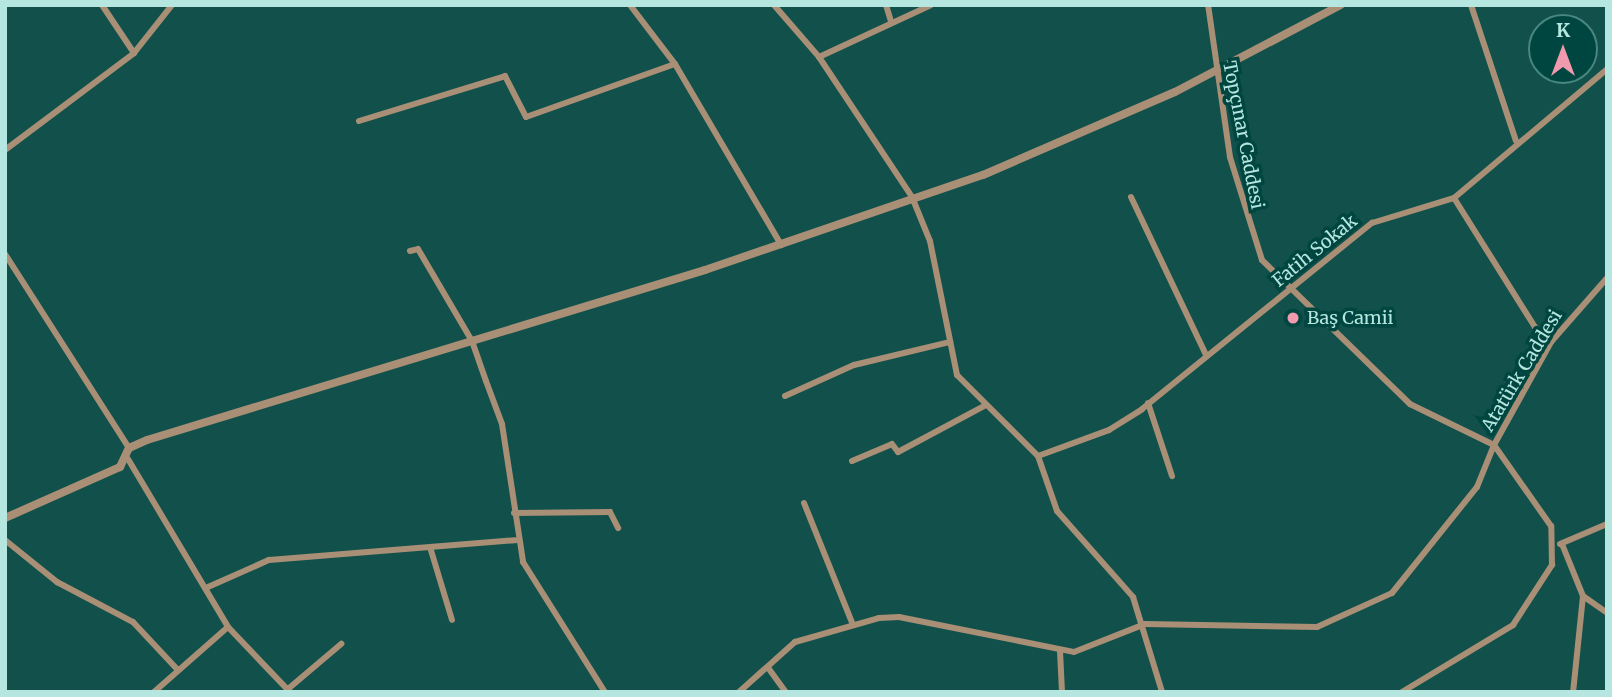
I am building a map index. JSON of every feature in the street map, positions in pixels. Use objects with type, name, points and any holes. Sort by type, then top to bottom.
[{"type":"street","points":[[102,5],[134,53]]},
{"type":"street","points":[[5,150],[134,53],[172,5]]},
{"type":"street","points":[[630,5],[676,64],[780,245]]},
{"type":"street","points":[[774,5],[819,58],[912,197],[930,241],[957,375],[1038,456],[1057,511],[1133,597],[1145,624],[1162,692]]},
{"type":"street","points":[[886,5],[891,21]]},
{"type":"street","points":[[819,58],[891,21],[931,5]]},
{"type":"street","name":"Topçınar Caddesi","points":[[1208,5],[1216,72],[1249,231],[1268,269],[1292,288],[1410,404],[1494,445]]},
{"type":"street","points":[[129,448],[780,245],[983,174],[1216,72],[1341,5]]},
{"type":"street","points":[[1471,5],[1516,141]]},
{"type":"street","points":[[359,121],[505,76],[526,117],[676,64]]},
{"type":"street","name":"Fatih Sokak","points":[[1038,456],[1109,430],[1149,403],[1372,223],[1454,198],[1516,141],[1607,69]]},
{"type":"street","points":[[1130,197],[1206,355]]},
{"type":"street","points":[[1454,198],[1535,327],[1551,342]]},
{"type":"street","points":[[410,251],[418,248],[471,341],[502,424],[515,540],[538,595],[605,692]]},
{"type":"street","points":[[5,254],[129,448],[128,459],[208,587],[228,627],[289,690],[341,644]]},
{"type":"street","name":"Atatürk Caddesi","points":[[1583,596],[1522,478],[1494,445],[1551,342],[1607,278]]},
{"type":"street","points":[[785,396],[873,359],[950,342]]},
{"type":"street","points":[[1149,403],[1172,476]]},
{"type":"street","points":[[852,461],[892,444],[898,452],[986,405]]},
{"type":"street","points":[[739,692],[769,669],[795,642],[853,625],[899,617],[1073,652],[1145,624],[1292,631],[1317,627],[1392,593],[1477,487],[1494,445]]},
{"type":"street","points":[[5,518],[73,492],[128,459]]},
{"type":"street","points":[[804,503],[853,625]]},
{"type":"street","points":[[514,513],[610,512],[618,528]]},
{"type":"street","points":[[1402,692],[1514,625],[1552,565],[1558,545],[1607,524]]},
{"type":"street","points":[[5,540],[35,568],[133,622],[177,669]]},
{"type":"street","points":[[208,587],[269,561],[515,540]]},
{"type":"street","points":[[430,547],[452,620]]},
{"type":"street","points":[[1573,692],[1583,596],[1607,613]]},
{"type":"street","points":[[154,692],[177,669],[228,627]]},
{"type":"street","points":[[1060,651],[1062,692]]},
{"type":"street","points":[[769,669],[786,692]]},
{"type":"place","name":"Baş Camii","points":[[1293,318]]}]
